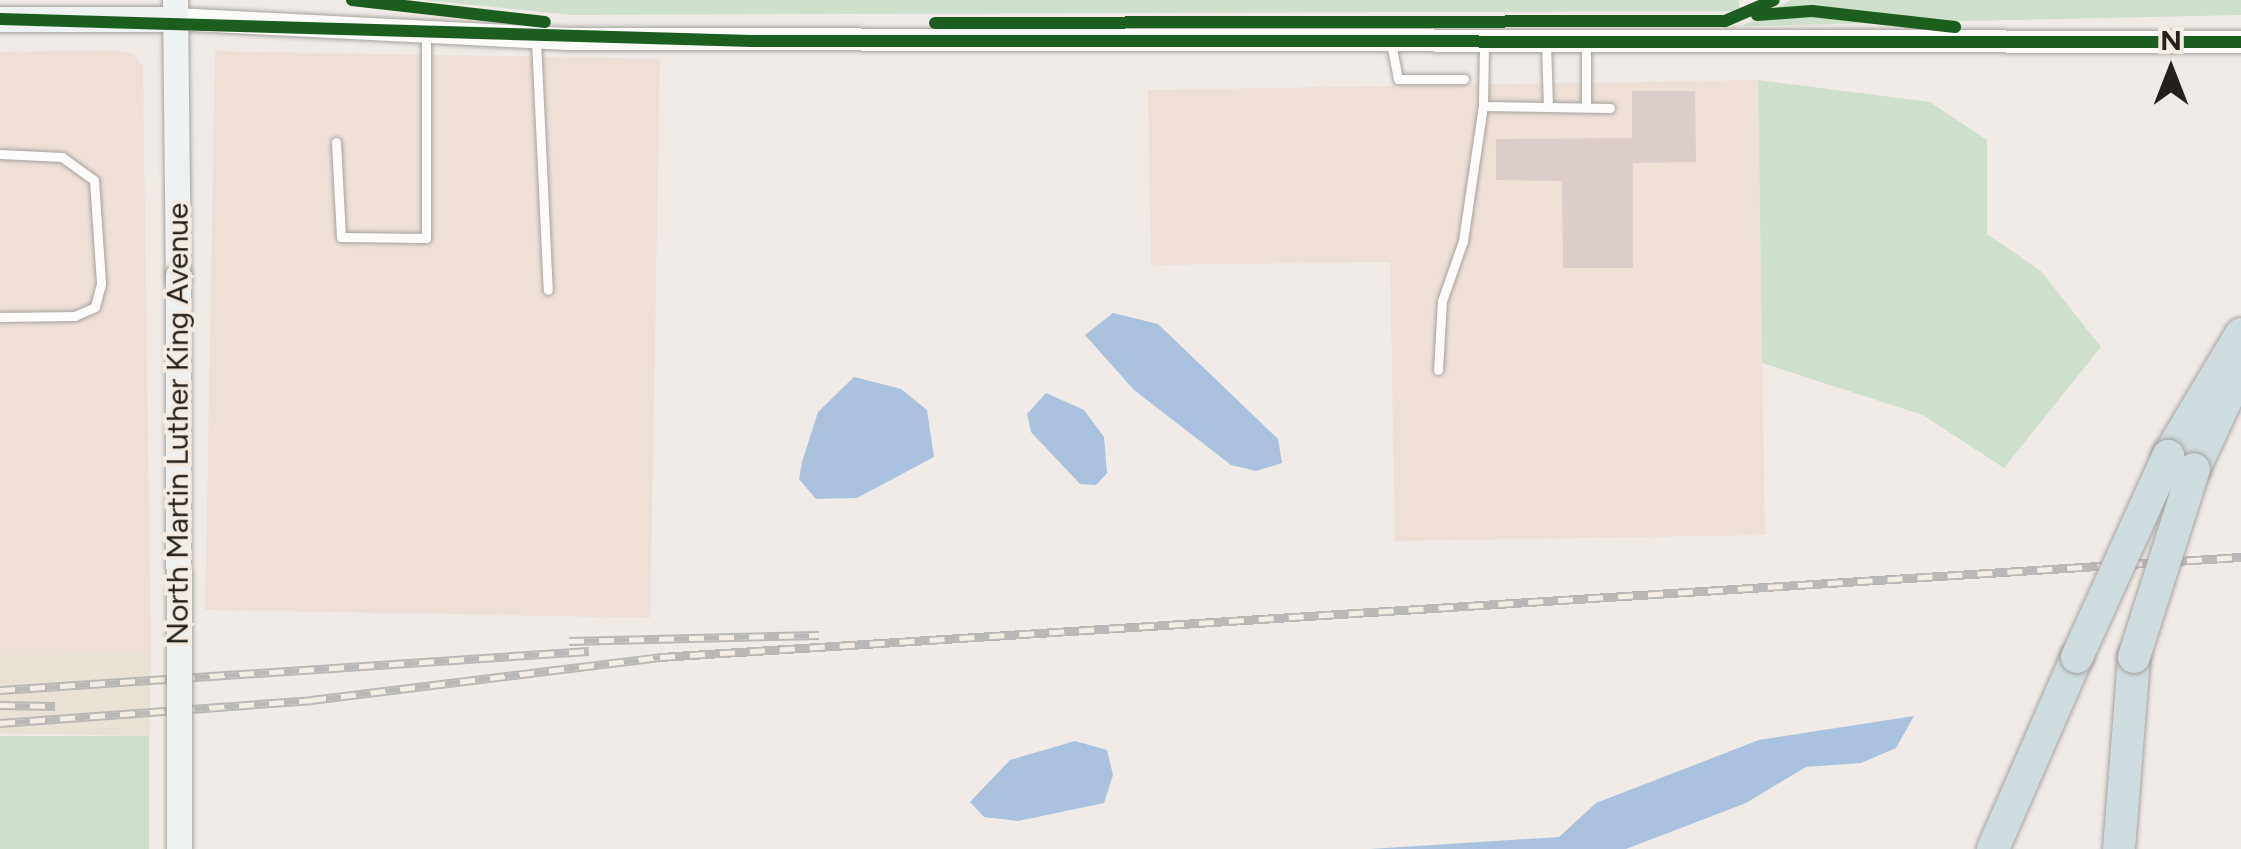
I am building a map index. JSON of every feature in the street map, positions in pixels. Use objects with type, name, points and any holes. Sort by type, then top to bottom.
[{"type":"highway","points":[[1993,849],[2076,658],[2181,462],[2241,334]]},
{"type":"highway","points":[[2119,849],[2134,657],[2181,462],[2241,368]]},
{"type":"main road","points":[[0,19],[175,9]]},
{"type":"main road","name":"North Martin Luther King Avenue","points":[[175,9],[179,849]]},
{"type":"street","points":[[175,9],[536,37],[2241,42]]},
{"type":"lane","points":[[336,142],[341,237],[426,238],[426,31]]},
{"type":"lane","points":[[536,37],[548,290]]},
{"type":"lane","points":[[1391,40],[1398,78],[1464,79]]},
{"type":"lane","points":[[1438,370],[1442,301],[1463,241],[1483,106],[1484,40]]},
{"type":"lane","points":[[1546,40],[1548,107]]},
{"type":"lane","points":[[1586,40],[1586,107]]},
{"type":"lane","points":[[1483,106],[1610,108]]},
{"type":"lane","points":[[0,154],[62,157],[86,170],[101,284],[95,307],[75,316],[0,316]]},
{"type":"shaded area","points":[[112,50],[134,54],[143,67],[151,652],[0,661],[0,52]]},
{"type":"shaded area","points":[[215,51],[660,59],[650,618],[205,610]]},
{"type":"shaded area","points":[[1758,80],[1765,535],[1395,541],[1390,262],[1151,265],[1148,90]]},
{"type":"shaded area","points":[[0,649],[151,652],[150,736],[0,733]]},
{"type":"green space","points":[[423,0],[1739,0],[1740,11],[571,15]]},
{"type":"green space","points":[[1791,0],[2241,0],[2241,15],[1742,26]]},
{"type":"green space","points":[[1758,80],[1930,102],[1987,140],[1987,234],[2041,271],[2101,347],[2004,468],[1923,415],[1762,363]]},
{"type":"green space","points":[[0,736],[149,736],[149,849],[0,849]]},
{"type":"water","points":[[1113,313],[1158,324],[1278,439],[1282,463],[1256,471],[1231,465],[1134,390],[1085,335]]},
{"type":"water","points":[[854,377],[901,389],[927,410],[934,457],[857,498],[816,499],[799,479],[802,462],[818,412]]},
{"type":"water","points":[[1046,393],[1084,410],[1104,437],[1107,473],[1096,485],[1080,484],[1031,432],[1027,414]]},
{"type":"water","points":[[1914,716],[1896,748],[1861,763],[1806,767],[1746,803],[1626,849],[1370,849],[1559,837],[1596,803],[1759,740]]},
{"type":"water","points":[[1075,741],[1107,750],[1113,775],[1104,803],[1018,821],[984,817],[970,802],[1010,760]]},
{"type":"building","points":[[1632,91],[1695,91],[1696,162],[1633,163],[1633,268],[1563,268],[1562,181],[1496,180],[1496,139],[1632,138]]},
{"type":"railway","points":[[0,723],[311,700],[660,657],[2241,557]]},
{"type":"railway","points":[[569,641],[819,635]]},
{"type":"railway","points":[[0,690],[589,651]]},
{"type":"railway","points":[[0,705],[55,706]]},
{"type":"cycle path","points":[[352,0],[545,22]]},
{"type":"cycle path","points":[[935,23],[1725,21],[1774,0]]},
{"type":"cycle path","points":[[1757,15],[1812,11],[1955,27]]},
{"type":"cycle path","points":[[0,19],[752,41],[2241,42]]}]
